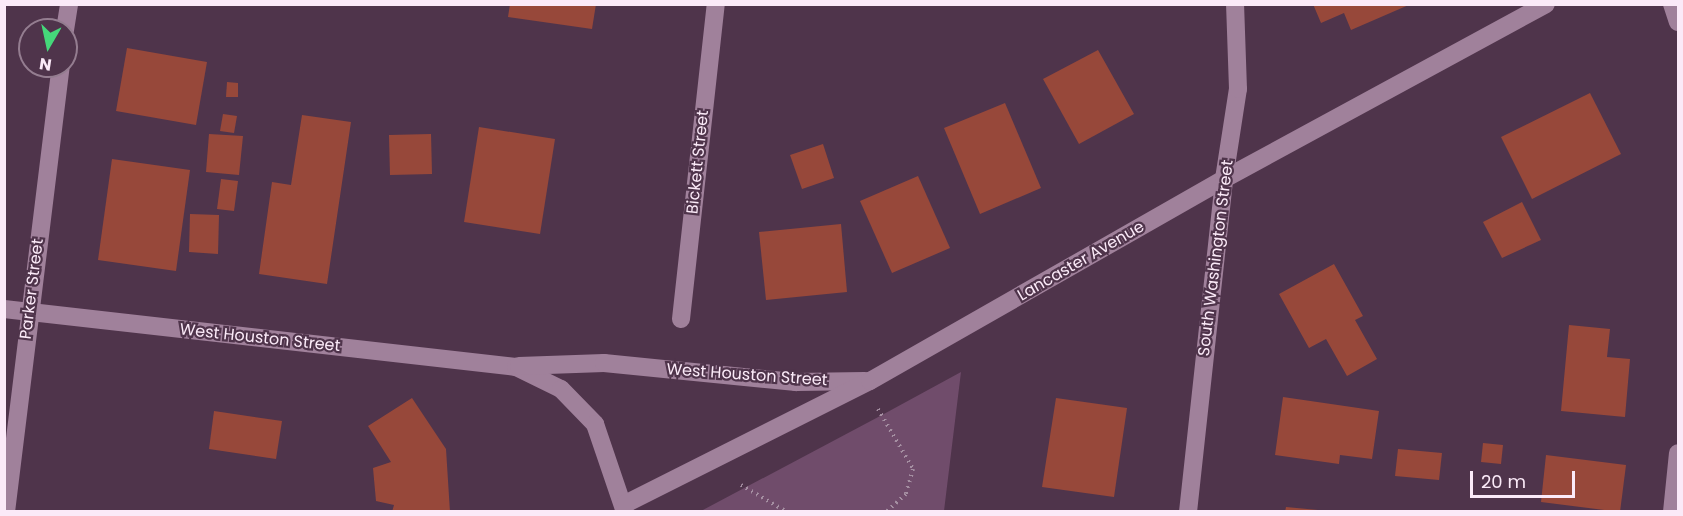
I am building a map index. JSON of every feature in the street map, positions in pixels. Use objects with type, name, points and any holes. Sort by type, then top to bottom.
[{"type":"street","name":"Bickett Street","points":[[681,318],[716,4]]},
{"type":"street","name":"South Washington Street","points":[[1188,512],[1224,179],[1238,89],[1235,4]]},
{"type":"street","name":"Lancaster Avenue","points":[[621,509],[870,381],[1224,179],[1546,4]]},
{"type":"street","points":[[1672,4],[1678,22]]},
{"type":"street","name":"Parker Street","points":[[6,512],[59,78]]},
{"type":"street","name":"West Houston Street","points":[[4,309],[516,367],[604,363],[796,382],[870,381]]},
{"type":"street","name":"West Houston Street","points":[[516,367],[561,389],[595,424],[621,509]]},
{"type":"street","points":[[1672,512],[1678,453]]},
{"type":"path","points":[[879,409],[914,469],[906,494],[886,512]]},
{"type":"path","points":[[741,484],[787,512]]},
{"type":"shaded area","points":[[961,372],[944,511],[701,511],[882,415]]},
{"type":"building","points":[[510,4],[596,4],[592,29],[508,17]]},
{"type":"building","points":[[1313,4],[1411,4],[1351,30],[1344,13],[1321,23]]},
{"type":"building","points":[[127,48],[207,62],[196,125],[116,111]]},
{"type":"building","points":[[1098,50],[1134,114],[1079,144],[1043,79]]},
{"type":"building","points":[[227,82],[238,83],[238,97],[226,97]]},
{"type":"building","points":[[1590,93],[1621,154],[1532,199],[1501,137]]},
{"type":"building","points":[[1005,103],[1041,188],[980,214],[944,128]]},
{"type":"building","points":[[223,114],[237,116],[234,133],[220,131]]},
{"type":"building","points":[[302,115],[351,122],[327,284],[259,274],[272,182],[291,185]]},
{"type":"building","points":[[479,127],[555,139],[540,234],[464,222]]},
{"type":"building","points":[[209,134],[243,136],[239,175],[206,172]]},
{"type":"building","points":[[431,134],[432,174],[390,175],[389,135]]},
{"type":"building","points":[[823,144],[834,178],[802,189],[790,155]]},
{"type":"building","points":[[112,159],[190,170],[176,271],[98,260]]},
{"type":"building","points":[[918,176],[950,248],[892,273],[860,201]]},
{"type":"building","points":[[221,179],[238,181],[234,211],[217,209]]},
{"type":"building","points":[[1522,202],[1541,240],[1502,258],[1483,222]]},
{"type":"building","points":[[190,214],[219,215],[218,254],[189,252]]},
{"type":"building","points":[[841,224],[847,292],[766,300],[759,232]]},
{"type":"building","points":[[1334,264],[1363,316],[1355,320],[1377,359],[1347,376],[1326,339],[1309,348],[1279,294]]},
{"type":"building","points":[[1569,325],[1610,329],[1607,357],[1630,359],[1625,417],[1561,411]]},
{"type":"building","points":[[1283,397],[1379,411],[1372,459],[1340,455],[1339,464],[1275,455]]},
{"type":"building","points":[[412,398],[446,449],[450,512],[392,512],[394,505],[376,501],[373,468],[391,462],[368,426]]},
{"type":"building","points":[[1056,398],[1127,408],[1114,497],[1042,487]]},
{"type":"building","points":[[214,411],[282,421],[276,459],[209,449]]},
{"type":"building","points":[[1483,443],[1503,445],[1501,464],[1481,462]]},
{"type":"building","points":[[1398,449],[1442,453],[1439,480],[1395,476]]},
{"type":"building","points":[[1546,455],[1626,465],[1620,512],[1541,502]]},
{"type":"building","points":[[1286,507],[1318,510],[1318,512],[1285,512]]}]
